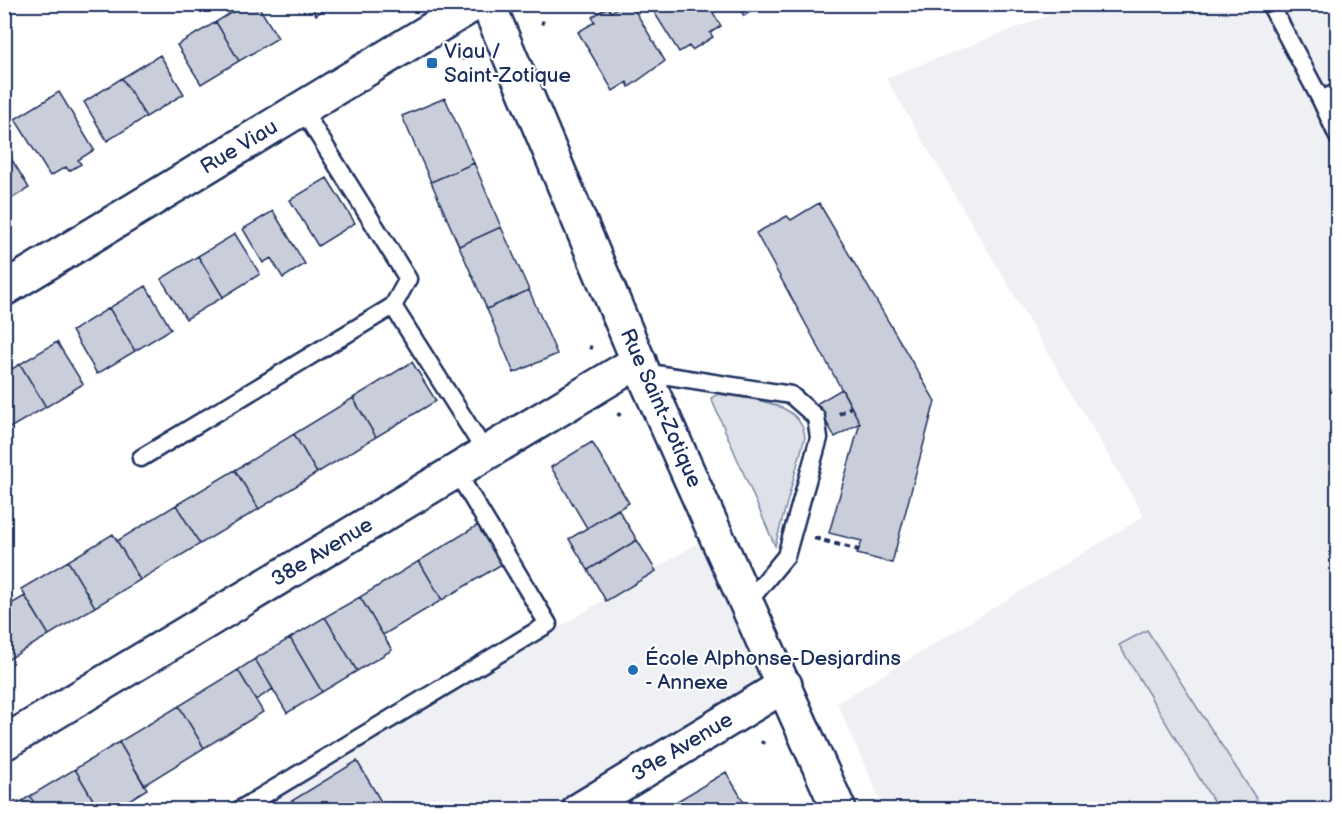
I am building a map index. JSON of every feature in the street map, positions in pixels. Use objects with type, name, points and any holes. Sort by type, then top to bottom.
[{"type":"street","name":"Rue Viau","points":[[4,289],[474,4]]},
{"type":"street","name":"Rue Saint-Zotique","points":[[488,4],[641,366],[839,810]]},
{"type":"street","name":"38e Avenue","points":[[4,743],[486,453],[641,366]]},
{"type":"street","name":"39e Avenue","points":[[587,808],[785,685]]},
{"type":"lane","points":[[1270,4],[1321,99],[1338,136]]},
{"type":"lane","points":[[1321,99],[1338,92]]},
{"type":"lane","points":[[141,458],[393,306],[408,279],[302,109]]},
{"type":"lane","points":[[393,306],[486,453]]},
{"type":"lane","points":[[641,366],[791,395],[816,417],[819,438],[786,556],[748,602]]},
{"type":"lane","points":[[239,810],[548,624],[456,471]]},
{"type":"shaded area","points":[[1075,5],[1337,5],[1337,809],[884,809],[837,703],[1144,516],[886,78]]},
{"type":"shaded area","points":[[718,394],[757,400],[783,408],[794,415],[801,424],[805,437],[775,546],[711,398]]},
{"type":"shaded area","name":"École Alphonse-Desjardins - Annexe","points":[[716,532],[785,685],[579,809],[257,810]]},
{"type":"shaded area","points":[[1147,630],[1263,809],[1218,809],[1119,645]]},
{"type":"building","points":[[245,4],[257,4],[278,38],[239,61],[216,22]]},
{"type":"building","points":[[310,4],[341,5],[331,11],[328,7],[316,15]]},
{"type":"building","points":[[623,4],[631,4],[665,61],[629,87],[627,82],[613,91],[578,32],[595,22],[592,17],[608,7],[611,12]]},
{"type":"building","points":[[649,4],[708,4],[721,26],[710,33],[713,37],[692,50],[689,46],[679,52]]},
{"type":"building","points":[[737,4],[770,4],[760,10],[758,7],[744,16]]},
{"type":"building","points":[[216,22],[239,61],[201,84],[177,45]]},
{"type":"building","points":[[160,55],[184,94],[146,117],[122,78]]},
{"type":"building","points":[[122,78],[146,117],[107,141],[84,102]]},
{"type":"building","points":[[59,92],[94,150],[78,160],[81,164],[69,171],[66,167],[50,176],[15,119]]},
{"type":"building","points":[[445,98],[474,163],[431,182],[402,116]]},
{"type":"building","points":[[6,150],[29,188],[4,203],[4,151]]},
{"type":"building","points":[[474,163],[501,227],[459,246],[431,182]]},
{"type":"building","points":[[327,178],[355,223],[318,246],[290,200]]},
{"type":"building","points":[[819,203],[935,401],[892,563],[857,554],[862,541],[829,533],[860,423],[756,233],[787,216],[791,220]]},
{"type":"building","points":[[273,211],[305,264],[283,278],[271,258],[263,263],[243,229]]},
{"type":"building","points":[[501,227],[529,290],[487,309],[459,246]]},
{"type":"building","points":[[235,234],[260,274],[223,297],[198,256]]},
{"type":"building","points":[[198,256],[223,297],[186,319],[161,279]]},
{"type":"building","points":[[146,286],[171,329],[135,351],[109,308]]},
{"type":"building","points":[[529,290],[557,354],[514,373],[487,309]]},
{"type":"building","points":[[109,308],[135,351],[97,374],[72,331]]},
{"type":"building","points":[[57,342],[83,384],[46,407],[20,364]]},
{"type":"building","points":[[412,362],[436,401],[376,437],[353,398]]},
{"type":"building","points":[[20,364],[46,407],[8,429],[4,423],[4,374]]},
{"type":"building","points":[[842,389],[860,423],[835,437],[816,404]]},
{"type":"building","points":[[353,398],[376,437],[317,473],[294,434]]},
{"type":"building","points":[[294,434],[317,473],[259,509],[235,470]]},
{"type":"building","points":[[592,442],[629,503],[587,528],[551,467]]},
{"type":"building","points":[[235,470],[259,509],[200,544],[176,505]]},
{"type":"building","points":[[176,505],[200,544],[140,580],[117,541]]},
{"type":"building","points":[[618,509],[637,540],[588,570],[569,539]]},
{"type":"building","points":[[478,525],[502,564],[442,600],[419,561]]},
{"type":"building","points":[[113,534],[140,580],[95,607],[68,561]]},
{"type":"building","points":[[637,540],[656,571],[606,601],[588,570]]},
{"type":"building","points":[[68,561],[95,607],[49,635],[21,589]]},
{"type":"building","points":[[419,561],[442,600],[383,635],[360,597]]},
{"type":"building","points":[[25,596],[49,635],[4,662],[4,608]]},
{"type":"building","points":[[360,597],[392,650],[357,671],[325,617]]},
{"type":"building","points":[[325,617],[357,671],[322,692],[290,638]]},
{"type":"building","points":[[290,638],[322,692],[287,713],[255,659]]},
{"type":"building","points":[[255,659],[273,689],[256,700],[238,670]]},
{"type":"building","points":[[238,670],[263,712],[204,748],[179,706]]},
{"type":"building","points":[[179,706],[204,748],[144,785],[119,742]]},
{"type":"building","points":[[119,742],[147,789],[113,810],[99,810],[75,769]]},
{"type":"building","points":[[357,761],[386,810],[277,810]]},
{"type":"building","points":[[75,769],[99,810],[38,810],[30,796]]},
{"type":"building","points":[[726,772],[745,804],[736,810],[678,810],[674,803]]},
{"type":"building","points":[[30,796],[38,810],[8,810]]},
{"type":"place","name":"Viau / Saint-Zotique","points":[[432,63]]},
{"type":"place","name":"École Alphonse-Desjardins - Annexe","points":[[633,670]]}]
